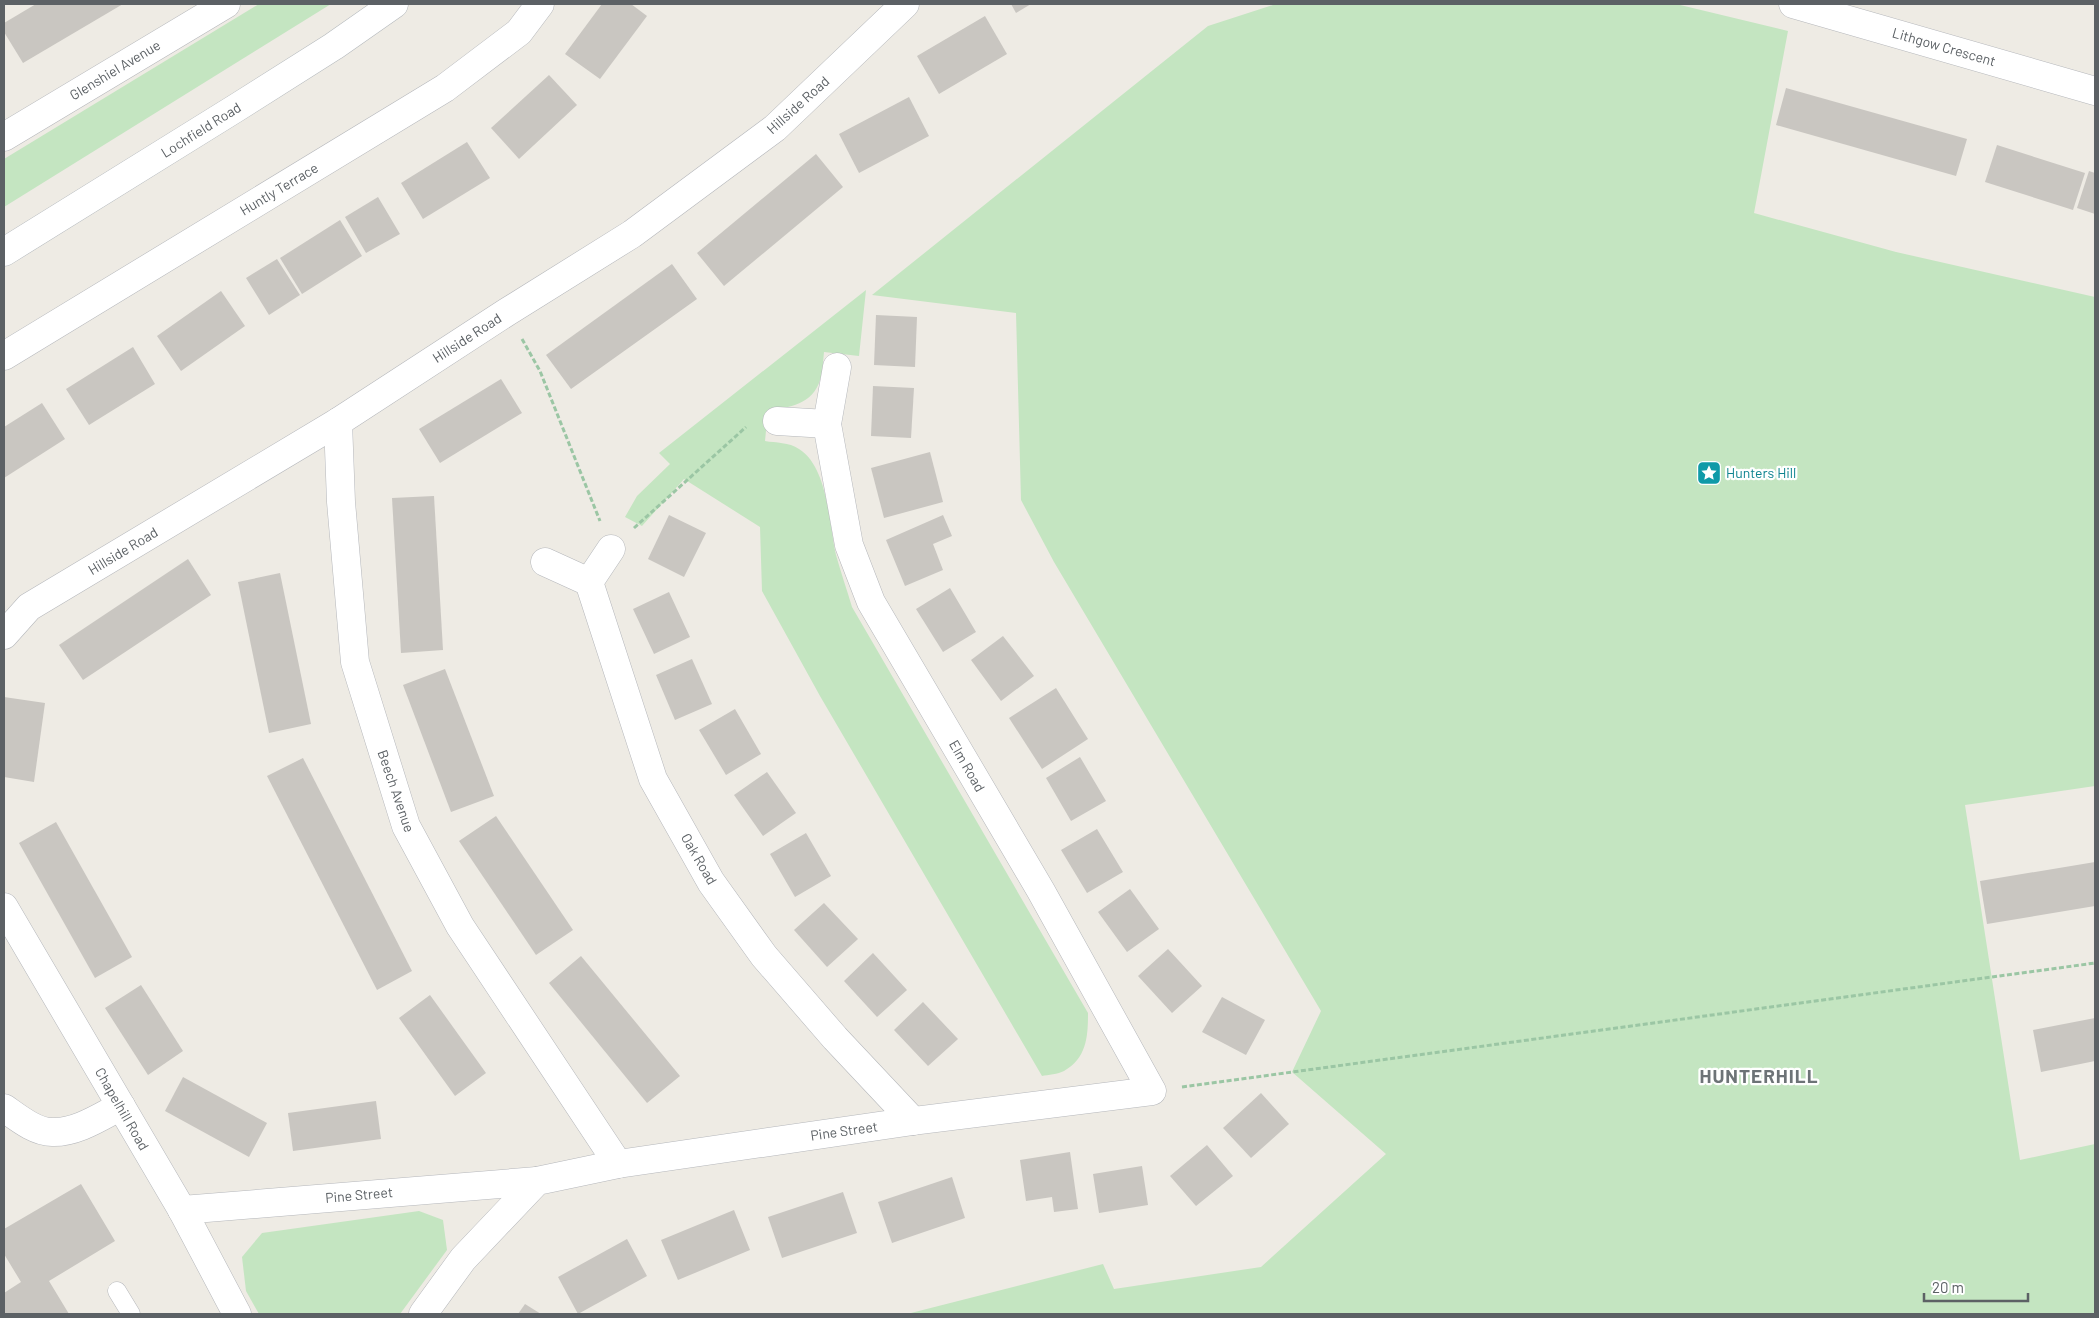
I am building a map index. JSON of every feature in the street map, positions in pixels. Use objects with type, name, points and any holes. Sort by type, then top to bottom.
[{"type":"street","name":"Glenshiel Avenue","points":[[4,137],[226,4]]},
{"type":"street","name":"Lochfield Road","points":[[4,252],[334,46],[394,4]]},
{"type":"street","name":"Huntly Terrace","points":[[4,356],[446,88],[519,32],[540,4]]},
{"type":"street","name":"Hillside Road","points":[[4,635],[29,607],[338,422],[507,312],[632,234],[775,128],[905,4]]},
{"type":"street","name":"Lithgow Crescent","points":[[1793,4],[2095,91]]},
{"type":"street","name":"Elm Road","points":[[837,367],[827,424],[849,545],[871,602],[1041,891],[1152,1091]]},
{"type":"street","points":[[776,421],[827,424]]},
{"type":"street","name":"Beech Avenue","points":[[338,422],[341,502],[354,662],[406,826],[460,926],[618,1164]]},
{"type":"street","points":[[546,562],[589,582],[611,549]]},
{"type":"street","name":"Oak Road","points":[[589,582],[653,779],[711,882],[764,956],[835,1038],[913,1121]]},
{"type":"street","name":"Chapelhill Road","points":[[4,907],[182,1210],[237,1314]]},
{"type":"street","name":"Pine Street","points":[[182,1210],[537,1180],[618,1164],[913,1121],[1152,1091]]},
{"type":"street","points":[[4,1108],[30,1125],[51,1133],[73,1130],[121,1106]]},
{"type":"street","points":[[423,1314],[463,1259],[537,1180]]},
{"type":"lane","points":[[117,1291],[131,1314]]},
{"type":"path","points":[[540,371],[611,549],[756,418],[776,421]]},
{"type":"path","points":[[1152,1091],[2095,964]]},
{"type":"green space","points":[[259,4],[331,4],[4,207],[4,159]]},
{"type":"green space","points":[[1276,4],[1676,4],[1788,31],[1754,213],[1896,252],[2095,297],[2095,786],[1965,805],[2020,1160],[2095,1144],[2095,1314],[907,1314],[1103,1264],[1114,1289],[1261,1267],[1386,1154],[1292,1072],[1321,1011],[1054,562],[1021,500],[1016,313],[872,295],[1208,26]]},
{"type":"green space","points":[[866,290],[859,356],[824,352],[821,377],[812,395],[792,406],[768,410],[765,441],[787,444],[799,449],[809,457],[816,469],[826,497],[836,555],[852,607],[1088,1013],[1085,1046],[1082,1053],[1072,1066],[1056,1074],[1042,1076],[820,696],[762,591],[760,527],[684,479],[642,526],[625,517],[637,496],[670,464],[659,453]]},
{"type":"green space","points":[[419,1211],[443,1220],[447,1250],[400,1314],[259,1314],[246,1291],[242,1257],[262,1233]]},
{"type":"building","points":[[36,4],[123,4],[23,63],[4,32],[4,23]]},
{"type":"building","points":[[602,4],[631,4],[647,16],[600,79],[565,54]]},
{"type":"building","points":[[1011,4],[1031,4],[1016,13]]},
{"type":"building","points":[[985,16],[1007,54],[939,94],[917,56]]},
{"type":"building","points":[[549,75],[577,105],[519,159],[491,128]]},
{"type":"building","points":[[1786,88],[1967,139],[1956,176],[1776,125]]},
{"type":"building","points":[[909,97],[929,136],[859,173],[839,134]]},
{"type":"building","points":[[467,142],[490,178],[423,219],[401,183]]},
{"type":"building","points":[[1997,145],[2085,173],[2073,210],[1985,182]]},
{"type":"building","points":[[816,154],[843,187],[724,286],[697,253]]},
{"type":"building","points":[[2089,171],[2095,173],[2095,214],[2077,208]]},
{"type":"building","points":[[378,197],[400,234],[366,253],[345,217]]},
{"type":"building","points":[[340,220],[362,256],[302,294],[280,258]]},
{"type":"building","points":[[277,259],[300,295],[269,315],[246,278]]},
{"type":"building","points":[[672,264],[697,299],[571,389],[546,355]]},
{"type":"building","points":[[221,291],[245,326],[181,371],[157,336]]},
{"type":"building","points":[[876,315],[917,317],[915,367],[874,365]]},
{"type":"building","points":[[133,347],[155,384],[89,425],[66,389]]},
{"type":"building","points":[[501,379],[522,413],[440,463],[419,429]]},
{"type":"building","points":[[873,386],[914,388],[911,438],[871,436]]},
{"type":"building","points":[[42,403],[65,439],[4,478],[4,427]]},
{"type":"building","points":[[930,452],[943,502],[884,518],[871,468]]},
{"type":"building","points":[[434,496],[443,650],[401,653],[392,498]]},
{"type":"building","points":[[669,515],[706,533],[684,577],[648,559]]},
{"type":"building","points":[[943,515],[952,536],[933,544],[943,570],[905,586],[886,540]]},
{"type":"building","points":[[188,559],[211,595],[83,680],[59,645]]},
{"type":"building","points":[[280,573],[311,724],[269,733],[238,582]]},
{"type":"building","points":[[950,588],[976,632],[943,652],[916,609]]},
{"type":"building","points":[[669,592],[690,637],[654,654],[633,609]]},
{"type":"building","points":[[1003,636],[1034,676],[1001,701],[971,660]]},
{"type":"building","points":[[692,659],[712,704],[675,720],[656,675]]},
{"type":"building","points":[[445,669],[494,796],[451,812],[403,685]]},
{"type":"building","points":[[1056,688],[1088,739],[1042,769],[1009,718]]},
{"type":"building","points":[[4,697],[45,703],[34,782],[4,777]]},
{"type":"building","points":[[735,709],[761,754],[726,775],[699,730]]},
{"type":"building","points":[[1080,757],[1106,801],[1071,821],[1046,778]]},
{"type":"building","points":[[303,758],[412,971],[377,990],[267,776]]},
{"type":"building","points":[[767,772],[796,813],[763,836],[734,795]]},
{"type":"building","points":[[496,816],[573,930],[536,955],[459,841]]},
{"type":"building","points":[[56,822],[132,957],[95,978],[19,843]]},
{"type":"building","points":[[1097,829],[1123,872],[1087,893],[1061,850]]},
{"type":"building","points":[[806,833],[831,876],[795,897],[770,854]]},
{"type":"building","points":[[2095,862],[2095,906],[1987,924],[1980,881]]},
{"type":"building","points":[[1130,889],[1159,929],[1127,952],[1098,912]]},
{"type":"building","points":[[824,903],[858,939],[827,967],[794,930]]},
{"type":"building","points":[[1168,949],[1202,986],[1172,1013],[1138,976]]},
{"type":"building","points":[[873,953],[907,990],[877,1017],[844,981]]},
{"type":"building","points":[[581,956],[680,1076],[647,1103],[549,983]]},
{"type":"building","points":[[141,985],[183,1051],[148,1075],[105,1008]]},
{"type":"building","points":[[430,995],[486,1073],[455,1096],[399,1018]]},
{"type":"building","points":[[1222,997],[1265,1020],[1246,1055],[1202,1032]]},
{"type":"building","points":[[923,1002],[958,1039],[928,1066],[894,1030]]},
{"type":"building","points":[[2095,1018],[2095,1061],[2041,1072],[2033,1030]]},
{"type":"building","points":[[183,1077],[267,1123],[249,1157],[165,1111]]},
{"type":"building","points":[[1261,1093],[1289,1124],[1251,1158],[1223,1128]]},
{"type":"building","points":[[376,1101],[381,1139],[293,1151],[288,1113]]},
{"type":"building","points":[[1207,1145],[1233,1176],[1196,1206],[1170,1176]]},
{"type":"building","points":[[1070,1152],[1078,1209],[1054,1212],[1052,1197],[1026,1201],[1020,1160]]},
{"type":"building","points":[[1142,1166],[1148,1205],[1099,1213],[1093,1174]]},
{"type":"building","points":[[952,1177],[965,1218],[892,1243],[878,1202]]},
{"type":"building","points":[[81,1184],[115,1241],[49,1281],[69,1314],[4,1314],[4,1293],[21,1282],[4,1254],[4,1229]]},
{"type":"building","points":[[843,1192],[857,1233],[782,1258],[768,1217]]},
{"type":"building","points":[[734,1210],[750,1250],[678,1280],[661,1240]]},
{"type":"building","points":[[627,1239],[647,1276],[578,1314],[558,1277]]},
{"type":"building","points":[[525,1304],[541,1314],[518,1314]]},
{"type":"place","name":"Hunters Hill","points":[[1709,473]]},
{"type":"district","name":"HUNTERHILL","points":[[1759,1076]]}]
